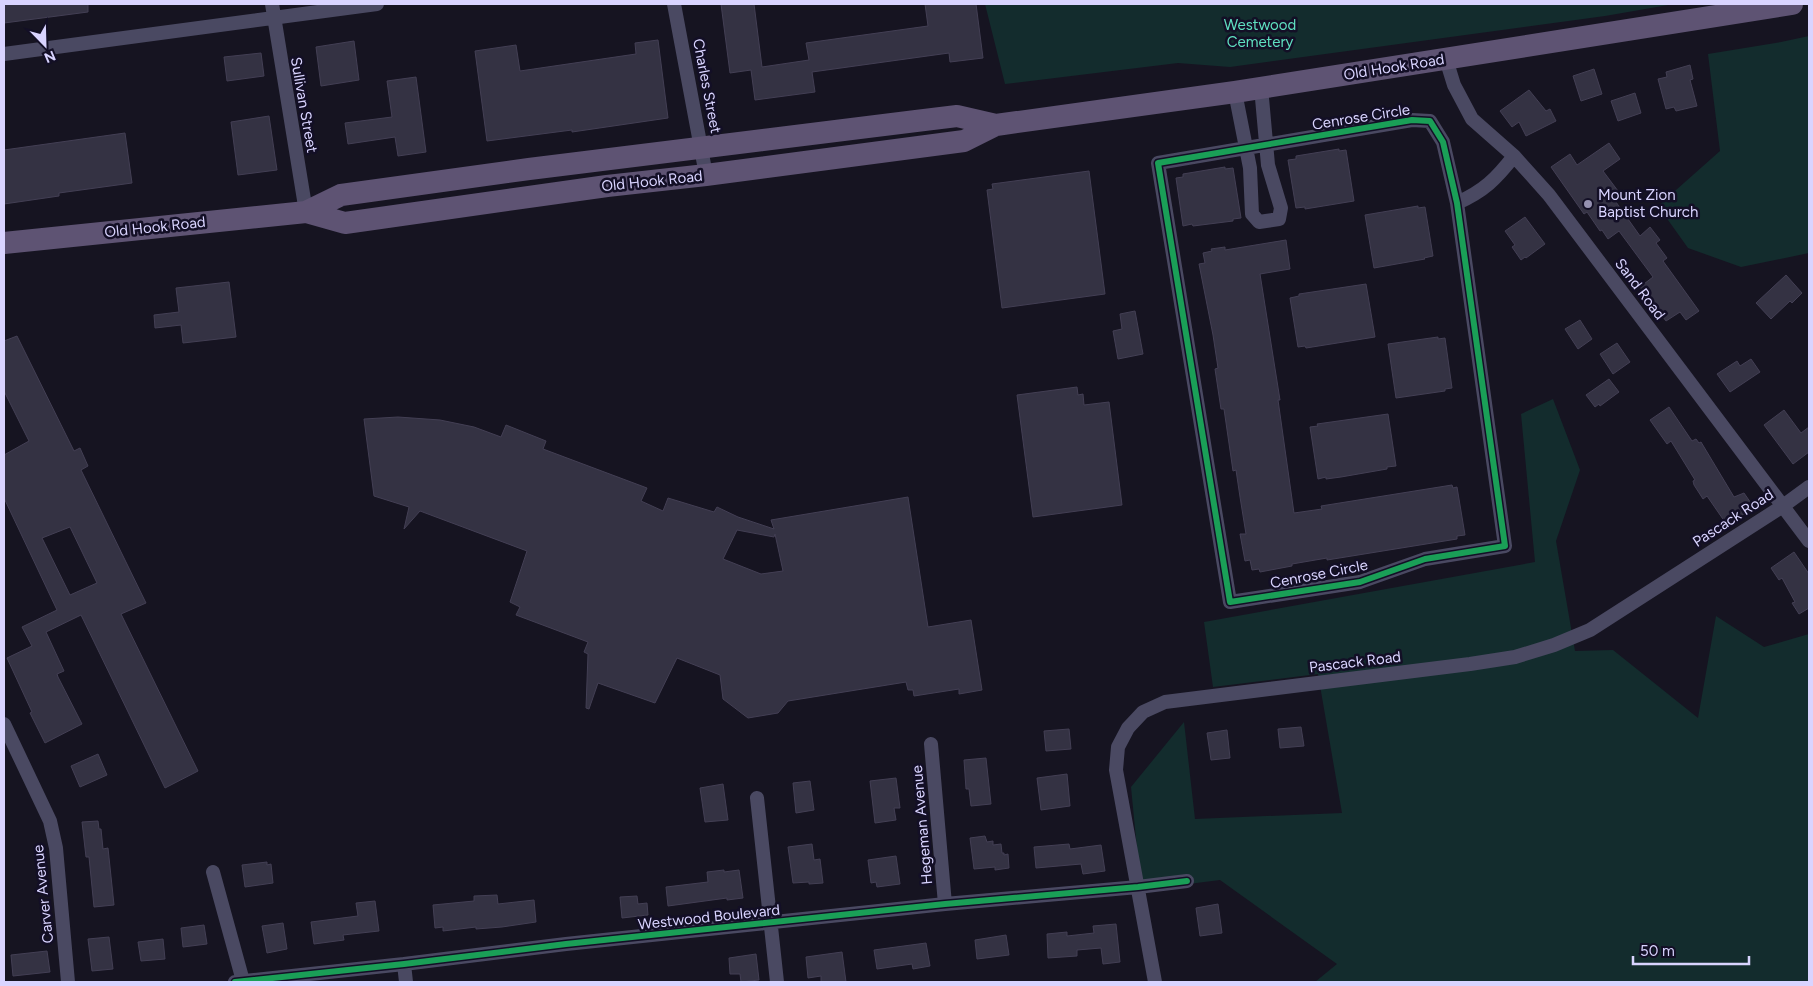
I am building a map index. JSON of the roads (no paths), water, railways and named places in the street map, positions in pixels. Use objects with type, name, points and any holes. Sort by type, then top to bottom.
[{"type":"main road","name":"Old Hook Road","points":[[306,212],[344,223],[607,186],[964,141],[996,125],[1235,92],[1792,4]]},
{"type":"main road","name":"Old Hook Road","points":[[4,243],[306,212],[341,195],[702,147],[957,116],[996,125]]},
{"type":"street","points":[[4,54],[272,11],[377,4]]},
{"type":"street","name":"Charles Street","points":[[674,4],[706,175]]},
{"type":"street","name":"Sullivan Street","points":[[272,11],[306,212]]},
{"type":"street","name":"Sand Road","points":[[1446,59],[1454,85],[1472,118],[1514,156],[1549,195],[1809,541]]},
{"type":"street","points":[[1235,92],[1250,168],[1252,214],[1258,222],[1279,219],[1282,208],[1268,165],[1261,87]]},
{"type":"street","name":"Cenrose Circle","points":[[1412,120],[1430,121],[1443,142],[1457,202],[1505,546],[1425,559],[1360,582],[1230,602],[1158,163],[1266,145],[1412,120]]},
{"type":"street","points":[[1457,202],[1475,195],[1498,176],[1514,156]]},
{"type":"street","name":"Pascack Road","points":[[1156,982],[1116,770],[1118,747],[1128,728],[1143,712],[1164,702],[1470,664],[1515,657],[1554,645],[1590,630],[1783,506],[1809,487]]},
{"type":"street","name":"Carver Avenue","points":[[4,724],[50,821],[56,848],[68,982]]},
{"type":"street","name":"Hegeman Avenue","points":[[931,744],[944,904]]},
{"type":"street","points":[[757,798],[777,982]]},
{"type":"street","points":[[213,872],[239,982]]},
{"type":"street","name":"Westwood Boulevard","points":[[239,982],[566,944],[944,904],[1138,888],[1187,880]]},
{"type":"street","points":[[404,964],[406,982]]},
{"type":"place","name":"Mount Zion Baptist Church","points":[[1588,204]]},
{"type":"park label","name":"Westwood Cemetery","points":[[1260,34]]}]
